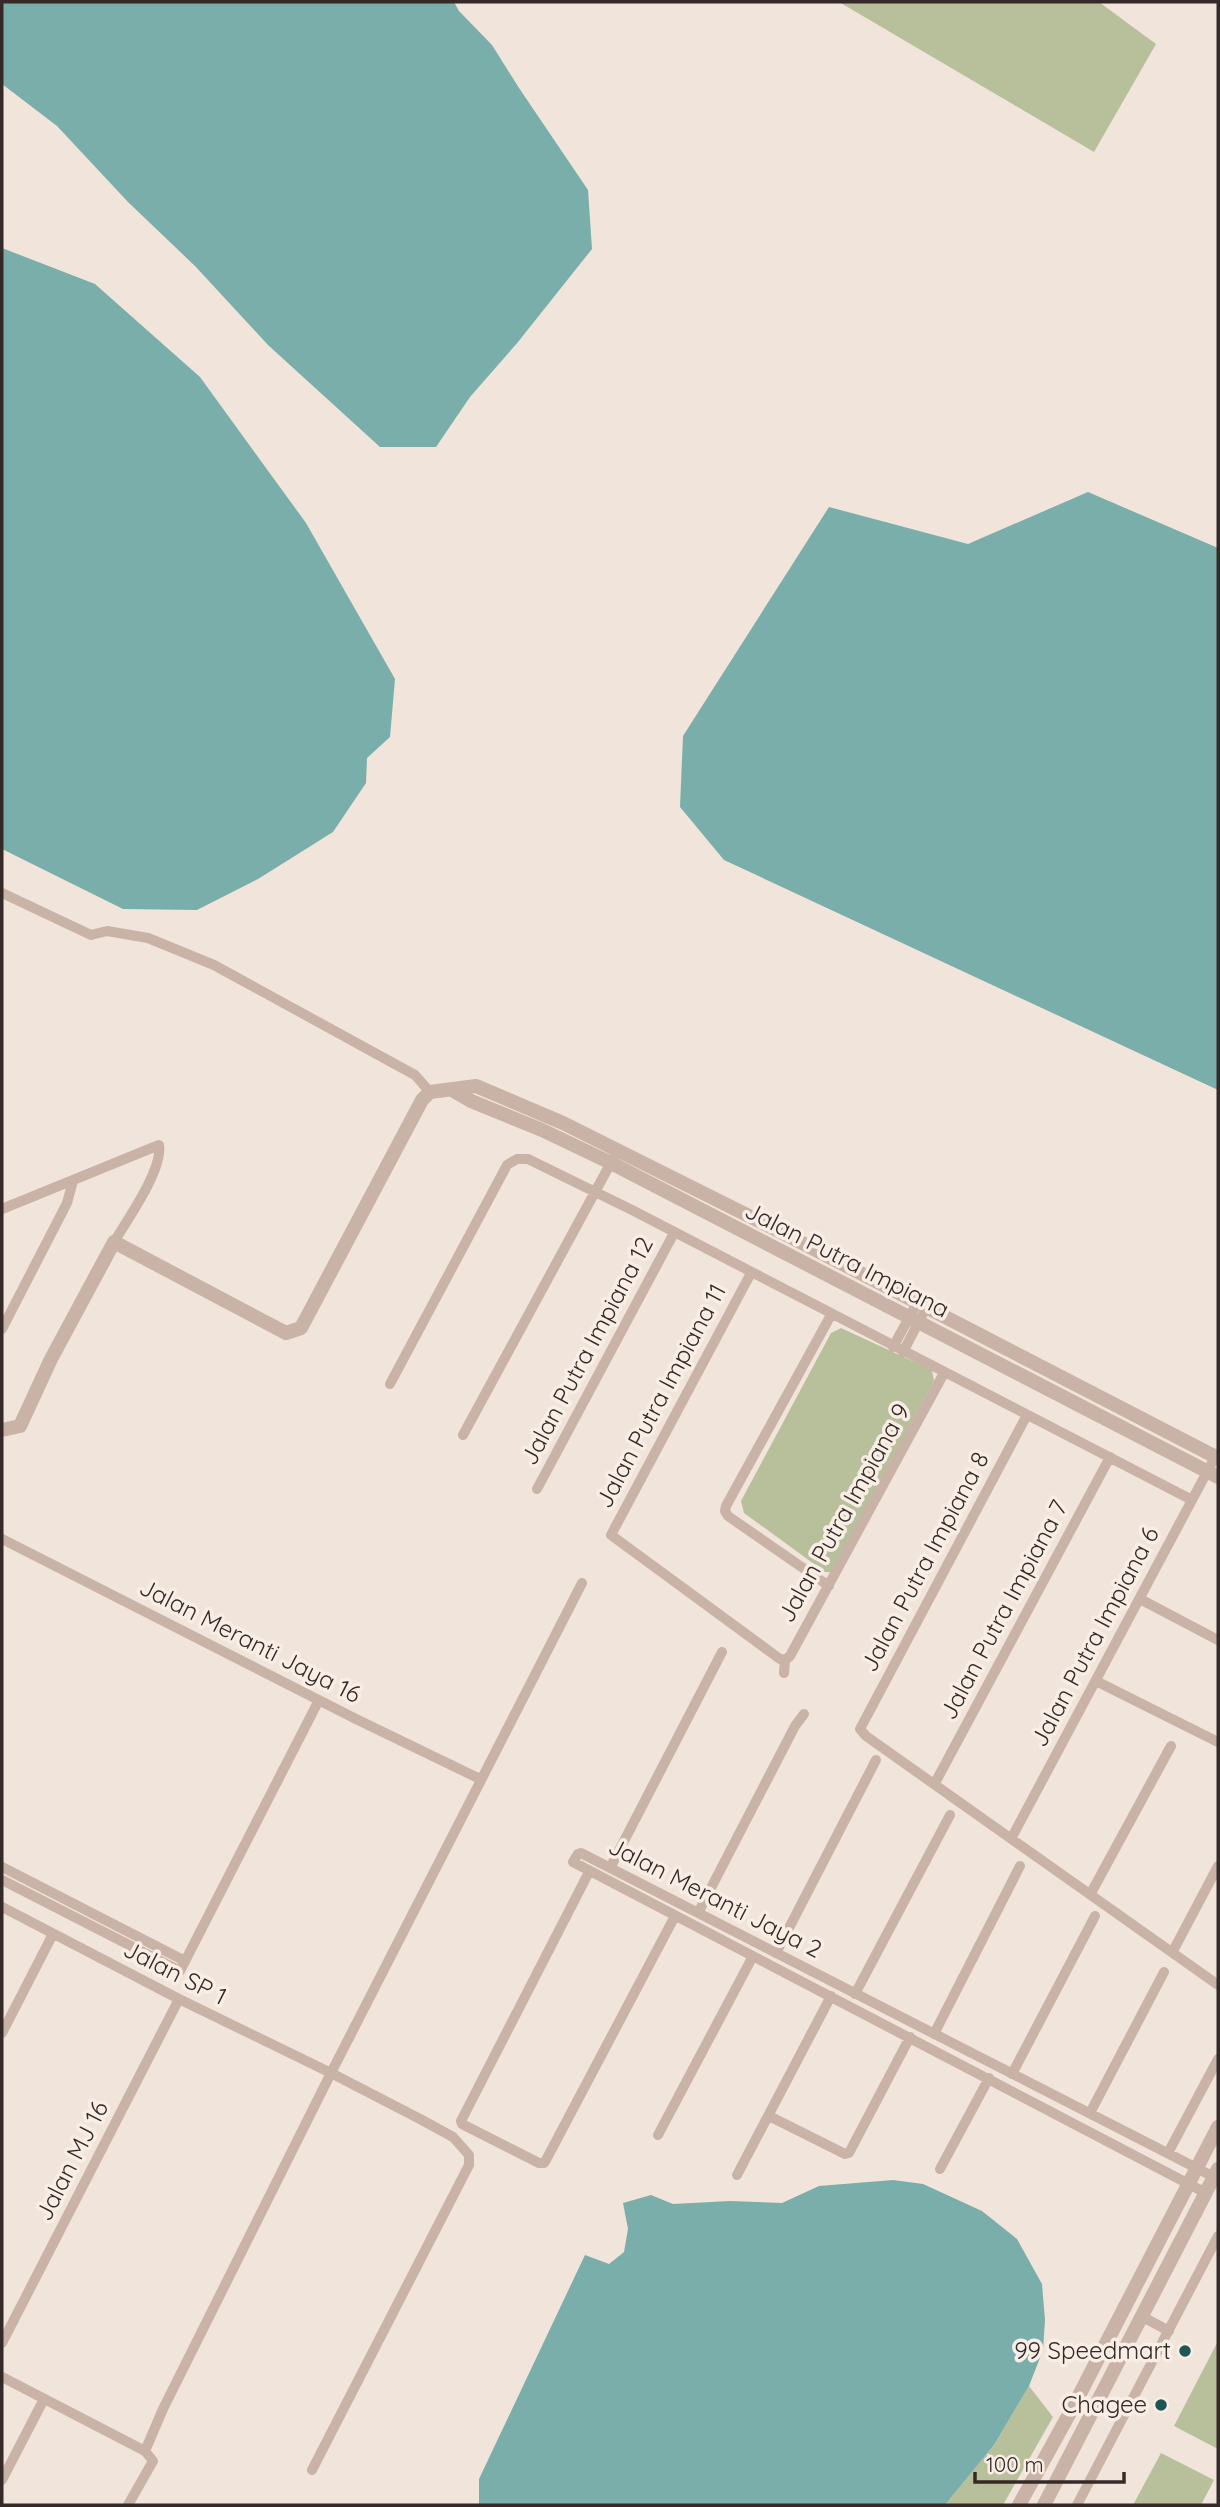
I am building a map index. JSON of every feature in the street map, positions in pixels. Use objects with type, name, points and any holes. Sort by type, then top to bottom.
[{"type":"street","points":[[2,893],[91,935],[107,931],[148,938],[214,965],[415,1075],[430,1092]]},
{"type":"street","name":"Jalan Putra Impiana","points":[[452,1090],[476,1086],[570,1127],[614,1157],[914,1320],[1213,1474]]},
{"type":"street","points":[[114,1242],[286,1333],[294,1332],[301,1328],[422,1100],[430,1092],[452,1090]]},
{"type":"street","name":"Jalan Putra Impiana","points":[[452,1090],[471,1101],[614,1157],[922,1306],[1217,1457]]},
{"type":"street","points":[[2,1209],[159,1145],[159,1157],[149,1180],[51,1359],[20,1426],[2,1430]]},
{"type":"street","points":[[463,1435],[614,1157]]},
{"type":"street","points":[[390,1384],[507,1165],[517,1159],[528,1159],[1192,1500]]},
{"type":"street","points":[[2,1329],[67,1203],[73,1181]]},
{"type":"street","name":"Jalan Putra Impiana 12","points":[[537,1489],[674,1233]]},
{"type":"street","name":"Jalan Putra Impiana 11","points":[[751,1273],[611,1535],[780,1659],[785,1660]]},
{"type":"street","points":[[898,1349],[922,1306]]},
{"type":"street","points":[[830,1586],[725,1511],[831,1315]]},
{"type":"street","name":"Jalan Putra Impiana 9","points":[[784,1673],[785,1660],[790,1656],[830,1586],[944,1373]]},
{"type":"street","name":"Jalan Putra Impiana 8","points":[[934,1783],[866,1736],[860,1729],[1027,1415]]},
{"type":"street","name":"Jalan Putra Impiana 7","points":[[934,1783],[1110,1457]]},
{"type":"street","name":"Jalan Putra Impiana 6","points":[[1012,1837],[1192,1500],[1213,1474],[1217,1457]]},
{"type":"street","name":"Jalan Meranti Jaya 16","points":[[2,1539],[480,1779]]},
{"type":"street","points":[[145,2451],[163,2409],[331,2073],[582,1583]]},
{"type":"street","points":[[1140,1599],[1218,1640]]},
{"type":"street","points":[[610,1868],[722,1652]]},
{"type":"street","points":[[1096,1681],[1218,1742]]},
{"type":"street","points":[[183,1966],[319,1700]]},
{"type":"street","points":[[698,1913],[795,1726],[804,1714]]},
{"type":"street","points":[[1091,1893],[1171,1746]]},
{"type":"street","points":[[776,1954],[876,1760]]},
{"type":"street","points":[[934,1783],[1218,1985]]},
{"type":"street","points":[[855,1994],[950,1815]]},
{"type":"street","name":"Jalan Meranti Jaya 2","points":[[1206,2193],[573,1862],[581,1853],[1197,2168],[1216,2173]]},
{"type":"street","points":[[934,2034],[1020,1866]]},
{"type":"street","points":[[1173,1951],[1218,1866]]},
{"type":"street","points":[[2,1867],[183,1966]]},
{"type":"street","points":[[589,1872],[461,2121],[462,2124],[544,2164],[675,1916]]},
{"type":"street","points":[[2,1880],[183,1966]]},
{"type":"street","name":"Jalan SP 1","points":[[2,1907],[453,2137],[469,2155],[469,2165],[312,2470]]},
{"type":"street","points":[[1012,2074],[1095,1916]]},
{"type":"street","points":[[2,2033],[53,1934]]},
{"type":"street","points":[[658,2135],[753,1956]]},
{"type":"street","points":[[1090,2113],[1164,1972]]},
{"type":"street","points":[[810,1986],[816,1974]]},
{"type":"street","points":[[737,2175],[831,1996]]},
{"type":"street","name":"Jalan MJ 16","points":[[2,2342],[179,1999]]},
{"type":"street","points":[[769,2116],[845,2154],[849,2153],[910,2037]]},
{"type":"street","points":[[964,2065],[971,2053]]},
{"type":"street","points":[[1168,2153],[1218,2059]]},
{"type":"street","points":[[940,2169],[989,2078]]},
{"type":"street","points":[[1019,2505],[1072,2409],[1218,2127]]},
{"type":"street","points":[[1114,2144],[1122,2130]]},
{"type":"street","points":[[1044,2505],[1216,2173]]},
{"type":"street","points":[[1077,2505],[1218,2236]]},
{"type":"street","points":[[1141,2316],[1169,2331]]},
{"type":"street","points":[[2,2377],[145,2451],[153,2461],[128,2505]]},
{"type":"street","points":[[2,2480],[44,2399]]},
{"type":"green space","points":[[839,2],[1099,2],[1156,44],[1094,152]]},
{"type":"green space","points":[[841,1328],[932,1370],[934,1381],[831,1572],[825,1572],[744,1513],[741,1501],[831,1333]]},
{"type":"green space","points":[[1218,2341],[1218,2449],[1174,2426]]},
{"type":"green space","points":[[1029,2386],[1053,2417],[1003,2505],[945,2505],[994,2445]]},
{"type":"green space","points":[[1161,2453],[1214,2480],[1201,2505],[1133,2505]]},
{"type":"water","points":[[2,2],[454,2],[459,11],[492,45],[588,190],[592,249],[470,397],[436,447],[380,447],[268,345],[195,266],[128,202],[57,126],[2,84]]},
{"type":"water","points":[[2,248],[95,284],[200,377],[306,523],[395,679],[390,737],[367,758],[366,783],[333,832],[258,879],[197,910],[123,909],[2,849]]},
{"type":"water","points":[[1088,492],[1218,548],[1218,1090],[724,860],[680,807],[683,736],[829,507],[968,544]]},
{"type":"water","points":[[893,2180],[923,2184],[982,2211],[1017,2239],[1042,2284],[1045,2320],[1043,2350],[1029,2386],[994,2445],[945,2505],[479,2505],[479,2479],[585,2255],[609,2264],[624,2252],[628,2229],[623,2203],[651,2195],[673,2204],[730,2201],[782,2203],[819,2186]]},
{"type":"place","name":"99 Speedmart","points":[[1185,2351]]},
{"type":"place","name":"Chagee","points":[[1161,2405]]}]
